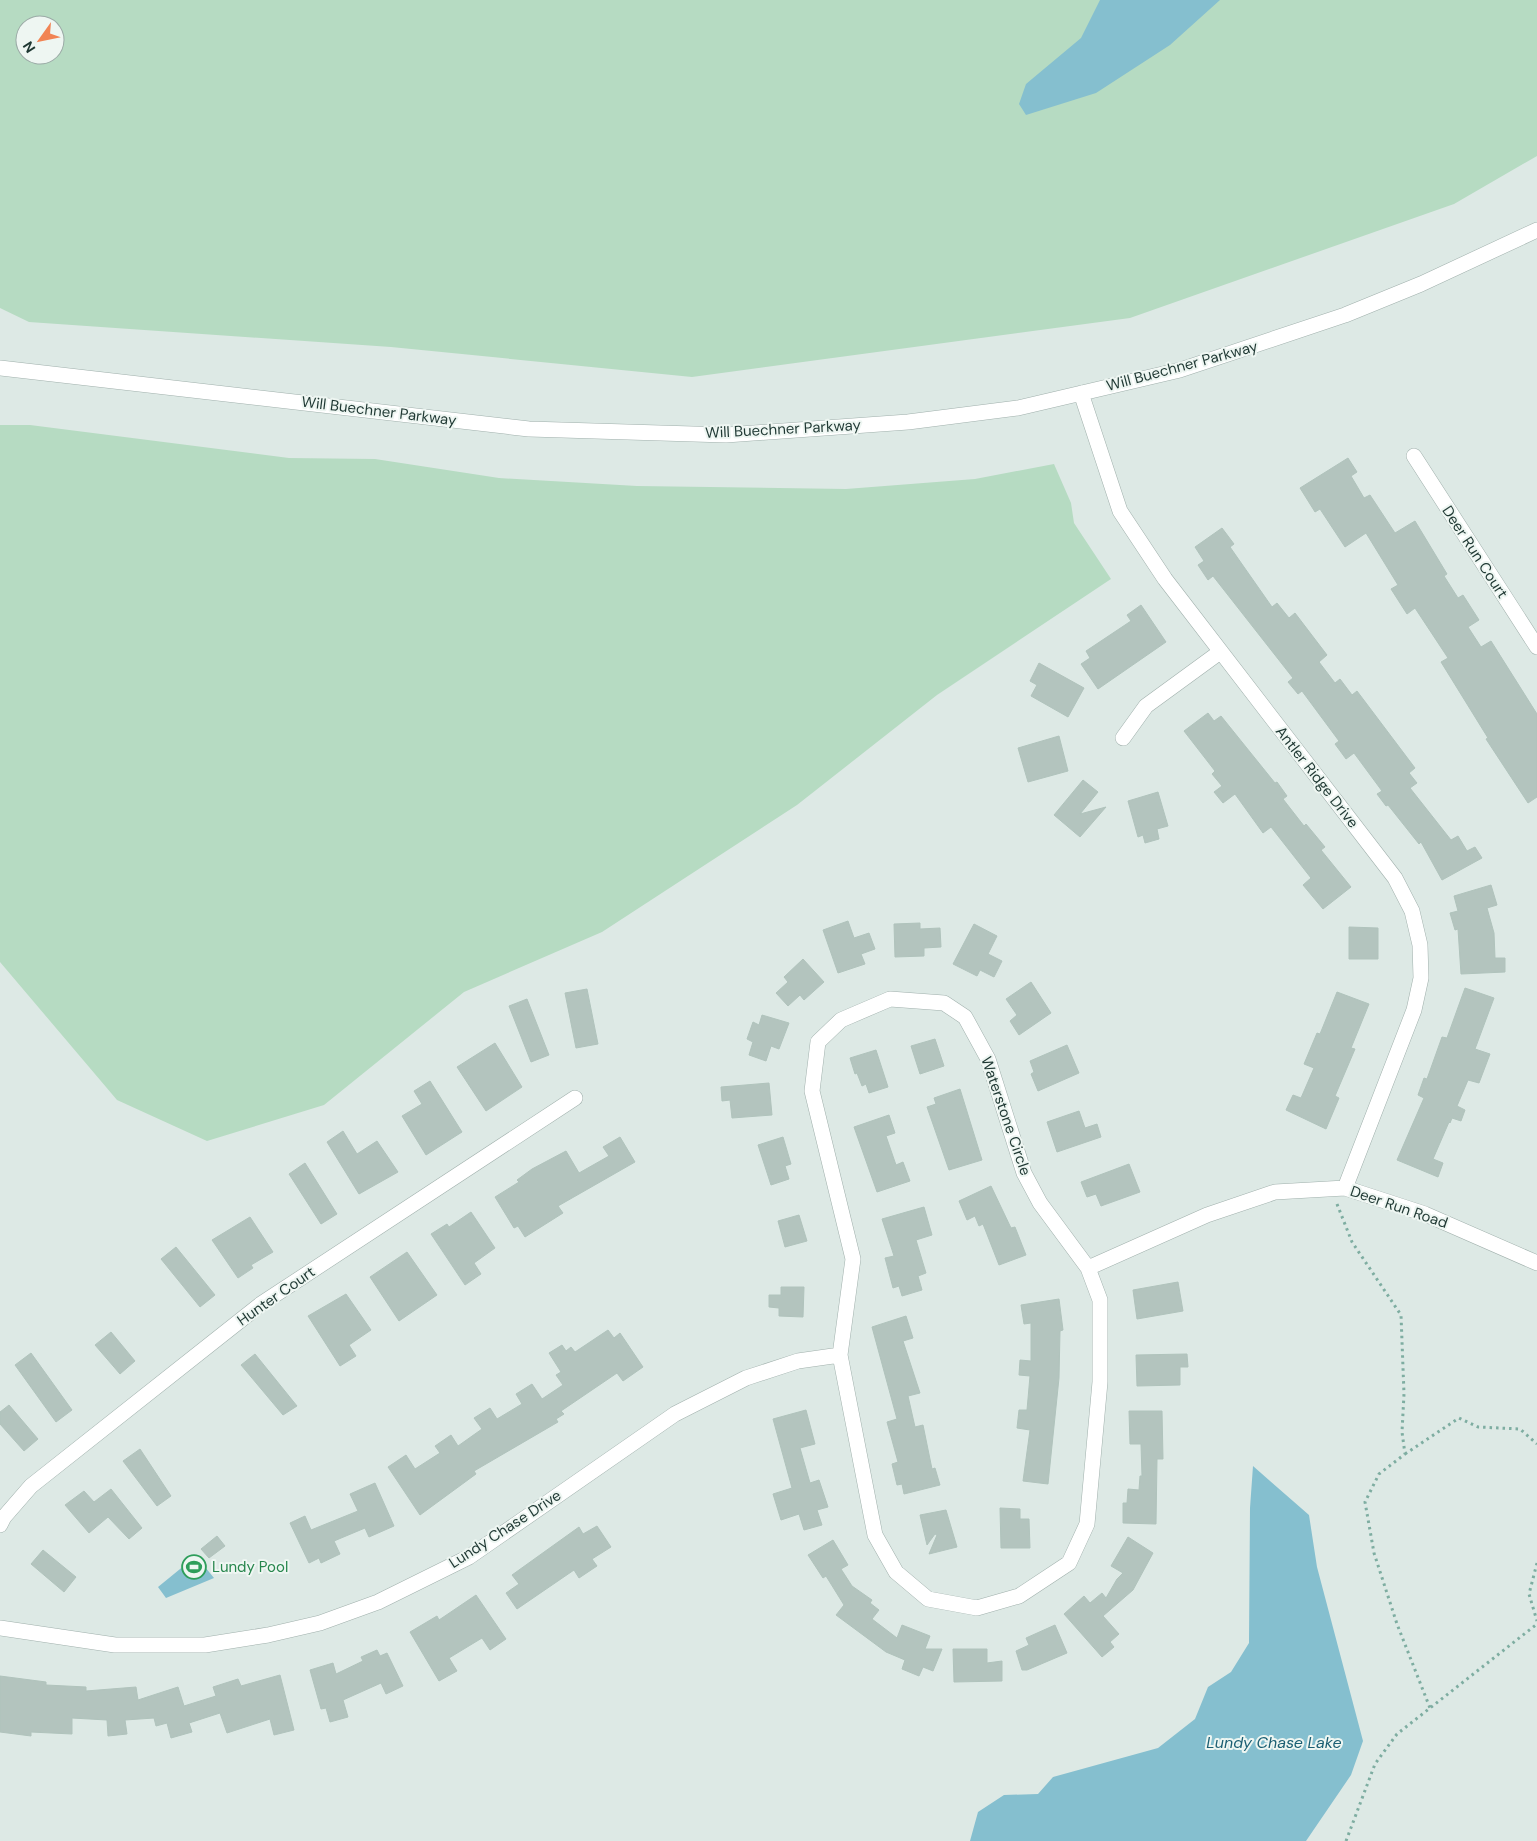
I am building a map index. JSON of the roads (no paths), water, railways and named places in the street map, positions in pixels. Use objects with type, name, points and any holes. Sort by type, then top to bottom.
[{"type":"street","name":"Will Buechner Parkway","points":[[0,368],[529,429],[726,434],[908,422],[1018,408],[1180,370],[1345,315],[1421,284],[1537,230]]},
{"type":"street","name":"Antler Ridge Drive","points":[[1081,393],[1120,511],[1166,579],[1220,652],[1395,878],[1412,911],[1420,945],[1420,978],[1414,1010],[1338,1188]]},
{"type":"street","name":"Deer Run Court","points":[[1414,456],[1537,647]]},
{"type":"street","points":[[1123,738],[1146,706],[1220,652]]},
{"type":"street","name":"Waterstone Circle","points":[[890,999],[944,1003],[965,1017],[988,1058],[1024,1173],[1040,1203],[1088,1268],[1100,1300],[1100,1382],[1087,1524],[1068,1563],[1018,1596],[977,1608],[928,1599],[896,1572],[875,1535],[840,1355],[853,1259],[812,1091],[818,1042],[841,1020],[890,999]]},
{"type":"street","name":"Hunter Court","points":[[0,1525],[4,1517],[31,1486],[261,1304],[575,1098]]},
{"type":"street","name":"Deer Run Road","points":[[1088,1268],[1207,1215],[1275,1192],[1338,1188],[1425,1214],[1537,1263]]},
{"type":"street","name":"Lundy Chase Drive","points":[[0,1628],[115,1645],[205,1645],[268,1635],[320,1623],[378,1602],[469,1557],[675,1414],[746,1378],[798,1361],[840,1355]]},
{"type":"water","points":[[1100,0],[1220,0],[1170,45],[1096,93],[1026,115],[1019,104],[1026,84],[1081,38]]},
{"type":"water","name":"Lundy Chase Lake","points":[[1253,1466],[1309,1515],[1317,1567],[1363,1741],[1351,1775],[1306,1841],[970,1841],[978,1812],[1004,1795],[1038,1794],[1053,1777],[1158,1748],[1195,1719],[1208,1687],[1231,1672],[1249,1643],[1250,1508]]},
{"type":"water","name":"Lundy Pool","points":[[196,1556],[214,1578],[166,1598],[158,1587]]},
{"type":"place","name":"Lundy Pool","points":[[194,1567]]}]
